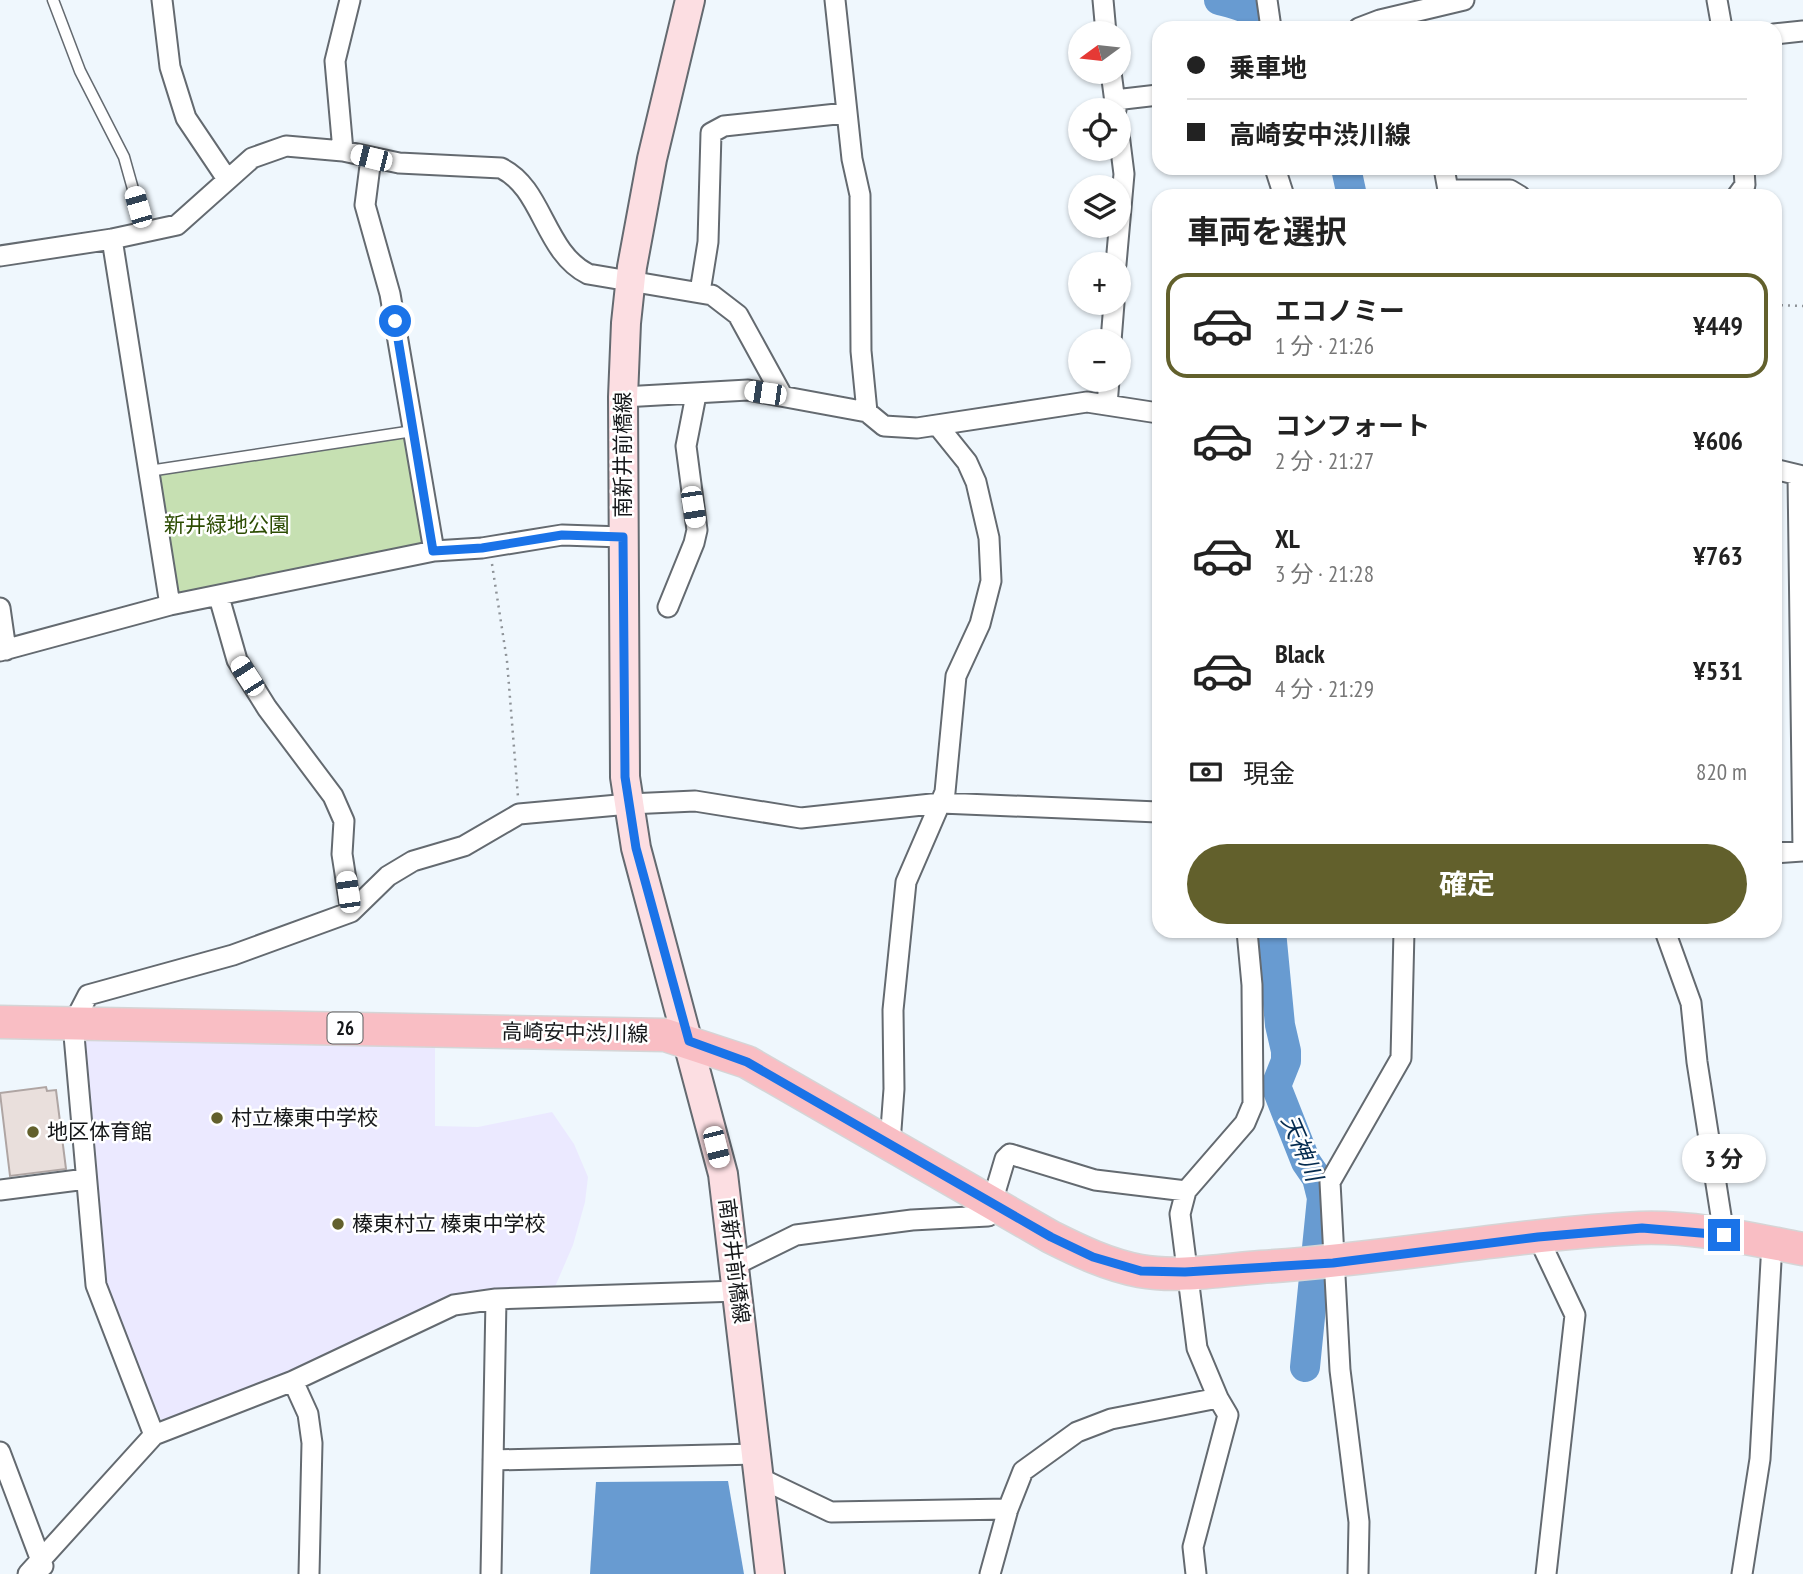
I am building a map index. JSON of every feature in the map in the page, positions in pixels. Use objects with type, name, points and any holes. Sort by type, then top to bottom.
[{"type":"main road","name":"南新井前橋線","points":[[690,0],[652,159],[631,280],[623,397],[625,777],[636,848],[723,1174],[770,1574]]},
{"type":"main road","name":"高崎安中渋川線","points":[[0,1022],[657,1034],[689,1041],[747,1062],[1051,1237],[1093,1257],[1141,1271],[1185,1272],[1321,1264],[1538,1237],[1642,1228],[1724,1235],[1803,1249]]},
{"type":"street","points":[[162,0],[170,67],[186,118],[227,179]]},
{"type":"street","points":[[343,150],[334,61],[350,0]]},
{"type":"street","points":[[835,0],[846,113],[860,195],[861,351],[867,412]]},
{"type":"street","points":[[1102,0],[1105,21]]},
{"type":"street","points":[[1267,0],[1270,21]]},
{"type":"street","points":[[1377,21],[1428,19],[1464,0]]},
{"type":"street","points":[[1717,0],[1721,21]]},
{"type":"street","points":[[1782,33],[1803,31]]},
{"type":"street","points":[[1131,101],[1152,96]]},
{"type":"street","points":[[700,292],[708,242],[711,133],[724,126],[846,113]]},
{"type":"street","points":[[0,256],[111,239],[177,225],[252,158],[286,146],[343,150],[371,158],[426,166],[500,168],[512,173],[562,252],[577,268],[588,274],[712,295],[738,315],[782,395]]},
{"type":"street","points":[[371,158],[365,205],[390,294],[433,551]]},
{"type":"street","points":[[1117,252],[1125,174],[1123,161]]},
{"type":"street","points":[[111,239],[170,605]]},
{"type":"street","points":[[623,397],[748,390],[867,412],[884,426],[916,428],[1087,402],[1152,412]]},
{"type":"street","points":[[1107,405],[1108,392]]},
{"type":"street","points":[[668,607],[697,530],[686,446],[696,394]]},
{"type":"street","points":[[890,1143],[894,1089],[893,1010],[902,906],[914,860],[945,792],[956,676],[981,624],[992,581],[989,538],[976,482],[967,462],[938,426]]},
{"type":"street","points":[[1782,471],[1801,475],[1803,851],[1782,852]]},
{"type":"street","points":[[0,608],[3,651],[170,605],[433,551],[489,547],[562,535],[623,537]]},
{"type":"street","points":[[219,597],[237,660],[267,708],[333,796],[344,821],[342,854],[351,912]]},
{"type":"street","points":[[154,1435],[96,1285],[73,1024],[88,995],[233,955],[351,912],[388,876],[413,861],[464,846],[519,814],[695,801],[801,818],[941,803],[1152,812]]},
{"type":"street","points":[[1196,1574],[1193,1547],[1228,1415],[1197,1348],[1185,1272],[1180,1214],[1186,1191],[1245,1123],[1254,1104],[1252,985],[1248,938]]},
{"type":"street","points":[[1358,1574],[1359,1522],[1340,1370],[1321,1264],[1332,1175],[1401,1058],[1405,938]]},
{"type":"street","points":[[1668,938],[1691,1003],[1697,1062],[1724,1235]]},
{"type":"street","points":[[28,1574],[43,1566],[154,1435],[293,1381],[454,1305],[737,1278],[796,1235],[912,1220],[988,1216],[1005,1159],[1010,1154],[1095,1180],[1186,1191]]},
{"type":"street","points":[[0,1190],[86,1179]]},
{"type":"street","points":[[1538,1237],[1575,1315],[1546,1574]]},
{"type":"street","points":[[1742,1574],[1760,1459],[1772,1243]]},
{"type":"street","points":[[491,1574],[496,1299]]},
{"type":"street","points":[[293,1381],[308,1414],[312,1443],[309,1574]]},
{"type":"street","points":[[990,1574],[1008,1509],[1023,1471],[1077,1432],[1111,1419],[1218,1398]]},
{"type":"street","points":[[0,1452],[43,1566]]},
{"type":"street","points":[[493,1460],[759,1466],[831,1512],[1008,1509]]},
{"type":"lane","points":[[53,0],[80,71],[124,157],[145,232]]},
{"type":"lane","points":[[149,471],[413,431]]},
{"type":"path","points":[[1782,305],[1803,306]]},
{"type":"path","points":[[489,547],[508,661],[519,814]]},
{"type":"shaded area","name":"榛東村立 榛東中学校","points":[[82,1037],[435,1042],[435,1126],[478,1127],[552,1112],[574,1144],[588,1177],[585,1202],[573,1245],[554,1289],[487,1289],[440,1304],[244,1393],[164,1426],[103,1284],[90,1174],[97,1165]]},
{"type":"green space","name":"新井緑地公園","points":[[407,436],[425,549],[176,594],[159,475]]},
{"type":"water","points":[[728,1481],[744,1574],[590,1574],[596,1482]]},
{"type":"building","name":"地区体育館","points":[[46,1087],[47,1091],[56,1090],[66,1169],[10,1176],[0,1093]]},
{"type":"waterway","name":"天神川","points":[[1219,0],[1251,11],[1259,21]]},
{"type":"waterway","name":"天神川","points":[[1348,175],[1350,189]]},
{"type":"waterway","name":"天神川","points":[[1272,938],[1280,1025],[1286,1051],[1286,1061],[1276,1086],[1306,1162],[1317,1178],[1322,1198],[1305,1367]]},
{"type":"place","name":"村立榛東中学校","points":[[217,1118]]},
{"type":"place","name":"地区体育館","points":[[33,1132]]},
{"type":"place","name":"榛東村立 榛東中学校","points":[[338,1224]]},
{"type":"route","points":[[395,321],[433,551],[482,548],[562,535],[623,537],[625,777],[636,848],[689,1041],[747,1062],[1051,1237],[1093,1257],[1141,1271],[1185,1272],[1333,1263],[1538,1237],[1642,1228],[1724,1235]]}]
